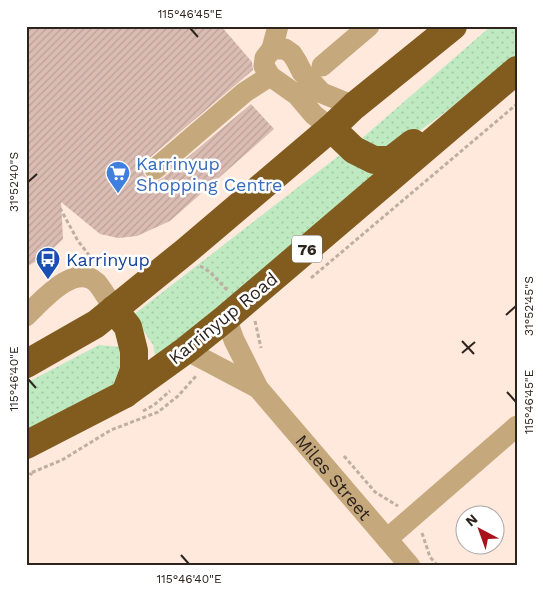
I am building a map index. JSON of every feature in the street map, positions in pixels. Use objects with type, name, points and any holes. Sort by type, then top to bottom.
[{"type":"highway","points":[[26,364],[96,324],[186,251],[331,128],[354,106],[453,26]]},
{"type":"highway","name":"Karrinyup Road","points":[[26,445],[197,356],[484,97],[517,70]]},
{"type":"highway","points":[[331,128],[354,150],[374,160],[391,160],[467,99],[484,97]]},
{"type":"highway","points":[[114,309],[128,326],[134,351],[134,370],[125,394]]},
{"type":"street","points":[[278,26],[272,49],[266,58],[264,66],[270,76],[296,95],[314,115],[331,128]]},
{"type":"street","points":[[322,66],[369,26]]},
{"type":"street","points":[[272,49],[284,49],[292,54],[302,72],[322,93],[354,106]]},
{"type":"street","points":[[155,169],[245,92],[270,76]]},
{"type":"street","points":[[26,316],[66,280],[76,277],[89,278],[96,283],[114,309]]},
{"type":"street","name":"Miles Street","points":[[241,315],[234,340],[258,388],[410,566]]},
{"type":"street","name":"Miles Street","points":[[197,356],[258,388]]},
{"type":"street","points":[[387,539],[517,426]]},
{"type":"path","points":[[304,283],[517,104]]},
{"type":"path","points":[[60,208],[78,241],[94,261]]},
{"type":"path","points":[[186,251],[197,264],[210,272],[241,315],[262,355]]},
{"type":"path","points":[[26,475],[62,460],[111,430],[158,412],[188,386],[197,356]]},
{"type":"path","points":[[338,449],[376,492],[395,503],[410,519],[421,532],[430,557],[438,566]]},
{"type":"path","points":[[26,480],[32,472]]},
{"type":"green space","points":[[491,26],[517,26],[517,59],[387,155],[360,140]]},
{"type":"green space","points":[[341,154],[380,174],[156,360],[153,345],[133,315]]},
{"type":"green space","points":[[99,345],[121,347],[122,380],[26,432],[26,383]]},
{"type":"building","name":"Karrinyup Shopping Centre","points":[[26,26],[221,26],[252,62],[253,70],[147,160],[143,165],[143,172],[150,181],[157,181],[163,178],[251,104],[274,129],[170,221],[137,236],[118,238],[100,234],[61,202],[63,239],[44,257],[26,267]]},
{"type":"place","name":"Karrinyup Shopping Centre","points":[[118,194]]},
{"type":"place","name":"Karrinyup","points":[[48,280]]}]
